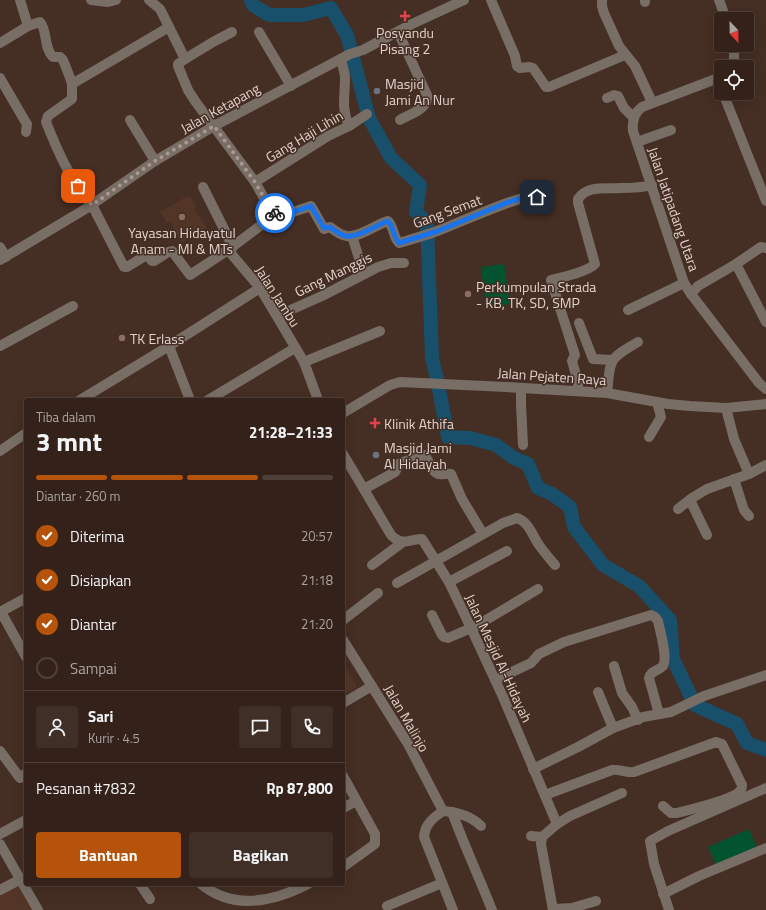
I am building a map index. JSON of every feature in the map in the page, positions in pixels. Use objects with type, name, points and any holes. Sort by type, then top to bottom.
[{"type":"street","points":[[20,0],[28,26]]},
{"type":"street","points":[[91,0],[108,2],[116,0]]},
{"type":"street","points":[[149,0],[156,4],[160,9],[185,59]]},
{"type":"street","name":"Jalan Ketapang","points":[[3,259],[92,205],[155,161],[214,126],[341,59],[464,0]]},
{"type":"street","points":[[491,0],[515,56],[517,66],[520,68],[533,68],[546,87],[625,55]]},
{"type":"street","points":[[602,0],[604,13],[620,46],[625,55],[635,66],[652,102]]},
{"type":"street","points":[[719,0],[723,12]]},
{"type":"street","points":[[0,43],[28,26],[41,22],[50,54],[52,57],[60,57],[63,60],[72,84],[72,100],[50,114],[47,117],[46,122],[65,167],[92,205],[125,268],[145,256],[149,256],[154,261],[169,251],[172,251],[188,274],[192,275],[231,249],[268,220],[273,214],[277,212],[284,215],[311,206],[324,228],[330,227],[345,236],[352,236],[364,274]]},
{"type":"street","points":[[72,84],[170,27]]},
{"type":"street","points":[[232,32],[185,59],[178,64],[178,66],[188,90],[255,182],[273,214]]},
{"type":"street","points":[[259,32],[290,86]]},
{"type":"street","points":[[398,32],[428,100],[425,106],[400,120]]},
{"type":"street","points":[[341,59],[345,74],[343,104],[349,126]]},
{"type":"street","points":[[0,78],[27,124],[26,132]]},
{"type":"street","points":[[606,98],[614,95],[618,96],[624,108],[634,118],[639,109],[652,102],[714,79]]},
{"type":"street","points":[[726,100],[766,201]]},
{"type":"street","name":"Gang Haji Lihin","points":[[255,182],[328,136],[349,126],[367,114]]},
{"type":"street","name":"Jalan Jatipadang Utara","points":[[634,118],[633,127],[637,142],[684,283],[762,386],[764,404]]},
{"type":"street","points":[[130,120],[155,161]]},
{"type":"street","points":[[637,142],[671,130]]},
{"type":"street","points":[[578,391],[578,382],[572,361],[575,355],[551,280],[581,271],[595,264],[578,199],[583,194],[594,189],[652,185]]},
{"type":"street","name":"Jalan Jambu","points":[[202,187],[231,249],[260,288],[304,362],[317,398]]},
{"type":"street","name":"Gang Semat","points":[[352,236],[388,221],[391,224],[398,242],[400,243],[438,231],[506,203],[528,196],[535,196],[540,203]]},
{"type":"street","points":[[691,294],[698,286],[736,264],[764,244]]},
{"type":"street","points":[[0,247],[3,259]]},
{"type":"street","name":"Gang Manggis","points":[[277,316],[322,296],[386,264],[404,263]]},
{"type":"street","points":[[736,264],[766,322]]},
{"type":"street","points":[[628,310],[684,283]]},
{"type":"street","points":[[83,398],[260,288]]},
{"type":"street","points":[[0,345],[73,306]]},
{"type":"street","points":[[579,323],[594,359],[612,360]]},
{"type":"street","points":[[304,362],[380,331]]},
{"type":"street","points":[[607,393],[609,368],[612,360],[619,353],[638,342]]},
{"type":"street","points":[[169,346],[189,398]]},
{"type":"street","points":[[211,398],[295,348]]},
{"type":"street","name":"Jalan Pejaten Raya","points":[[345,412],[393,384],[400,382],[607,393],[668,404],[726,408],[764,404]]},
{"type":"street","points":[[521,388],[520,404],[524,445]]},
{"type":"street","points":[[649,437],[661,417],[657,402]]},
{"type":"street","points":[[726,408],[734,438],[750,474]]},
{"type":"street","points":[[0,451],[24,434]]},
{"type":"street","points":[[364,489],[395,472],[400,463],[424,456],[427,457],[433,470],[437,474],[451,474],[462,499],[483,534]]},
{"type":"street","points":[[345,457],[391,534],[399,541],[404,542]]},
{"type":"street","points":[[678,509],[706,489],[750,474],[766,465]]},
{"type":"street","points":[[734,479],[744,510],[749,516]]},
{"type":"street","points":[[690,500],[707,535]]},
{"type":"street","points":[[397,583],[483,534],[517,518],[520,519],[531,531],[538,544],[555,565]]},
{"type":"street","name":"Jalan Mesjid Al-Hidayah","points":[[404,542],[422,539],[449,582],[495,680],[557,824]]},
{"type":"street","points":[[372,566],[404,542]]},
{"type":"street","points":[[449,582],[507,551]]},
{"type":"street","points":[[432,615],[442,635],[446,638],[451,638],[538,589]]},
{"type":"street","points":[[345,618],[378,593]]},
{"type":"street","points":[[24,599],[1,609],[24,653]]},
{"type":"street","points":[[495,680],[531,663],[539,654],[564,642],[651,615],[658,621],[665,658],[662,666],[649,676],[659,714]]},
{"type":"street","name":"Jalan Malinjo","points":[[345,643],[408,744],[448,812],[479,876],[492,910]]},
{"type":"street","points":[[614,666],[622,693],[632,707],[638,720]]},
{"type":"street","points":[[533,769],[613,728],[659,714],[671,712],[704,696],[766,675]]},
{"type":"street","points":[[345,702],[372,686]]},
{"type":"street","points":[[598,692],[613,728]]},
{"type":"street","points":[[545,795],[612,770],[617,769],[634,772],[716,742],[722,744],[742,785],[740,792],[736,795],[709,804],[676,813],[671,813],[663,806]]},
{"type":"street","points":[[0,751],[23,775]]},
{"type":"street","points":[[345,780],[375,834],[375,844],[345,866]]},
{"type":"street","points":[[669,910],[654,864],[650,843],[651,840],[766,788]]},
{"type":"street","points":[[596,901],[572,908],[554,909],[541,844],[542,837],[557,824],[570,816],[622,793]]},
{"type":"street","points":[[345,807],[356,801]]},
{"type":"street","points":[[453,910],[424,837],[424,830],[428,823],[448,812],[470,818],[481,826]]},
{"type":"street","points":[[0,834],[24,821]]},
{"type":"street","points":[[531,836],[542,837]]},
{"type":"street","points":[[0,844],[24,882],[0,890]]},
{"type":"street","points":[[663,894],[699,876],[766,848]]},
{"type":"street","points":[[387,906],[442,883]]},
{"type":"street","points":[[26,886],[38,910]]},
{"type":"street","points":[[141,886],[150,899]]},
{"type":"street","points":[[207,886],[214,896],[232,906],[261,907],[304,886]]},
{"type":"shaded area","name":"Yayasan Hidayatul Anam - MI & MTs","points":[[189,195],[196,206],[194,208],[207,228],[182,243],[170,222],[167,223],[160,212]]},
{"type":"shaded area","points":[[345,666],[357,687],[345,694]]},
{"type":"shaded area","points":[[20,885],[34,910],[0,910],[0,895]]},
{"type":"green space","points":[[504,264],[510,304],[486,308],[481,267]]},
{"type":"green space","points":[[749,829],[757,848],[716,865],[708,847]]},
{"type":"waterway","points":[[251,0],[253,5],[269,15],[303,15],[331,8],[347,35],[369,118],[391,158],[420,185],[416,212],[427,223],[432,358],[448,437],[470,438],[496,445],[514,458],[528,464],[538,488],[552,494],[570,507],[574,527],[603,565],[639,586],[670,620],[673,659],[695,705],[737,724],[747,743],[766,750]]},
{"type":"way so far","points":[[78,186],[92,205],[155,161],[214,126],[255,182],[273,214],[275,213]]},
{"type":"place","name":"Posyandu Pisang 2","points":[[405,16]]},
{"type":"place","name":"Masjid Jami An Nur","points":[[377,91]]},
{"type":"place","name":"Yayasan Hidayatul Anam - MI & MTs","points":[[182,217]]},
{"type":"place","name":"Perkumpulan Strada - KB, TK, SD, SMP","points":[[468,294]]},
{"type":"place","name":"TK Erlass","points":[[122,338]]},
{"type":"place","name":"Klinik Athifa","points":[[375,423]]},
{"type":"place","name":"Masjid Jami Al Hidayah","points":[[376,455]]},
{"type":"route","points":[[275,213],[278,212],[284,215],[311,206],[324,228],[326,229],[330,227],[338,233],[349,237],[362,233],[388,221],[391,224],[396,240],[399,243],[438,231],[506,203],[531,195],[537,197]]}]
